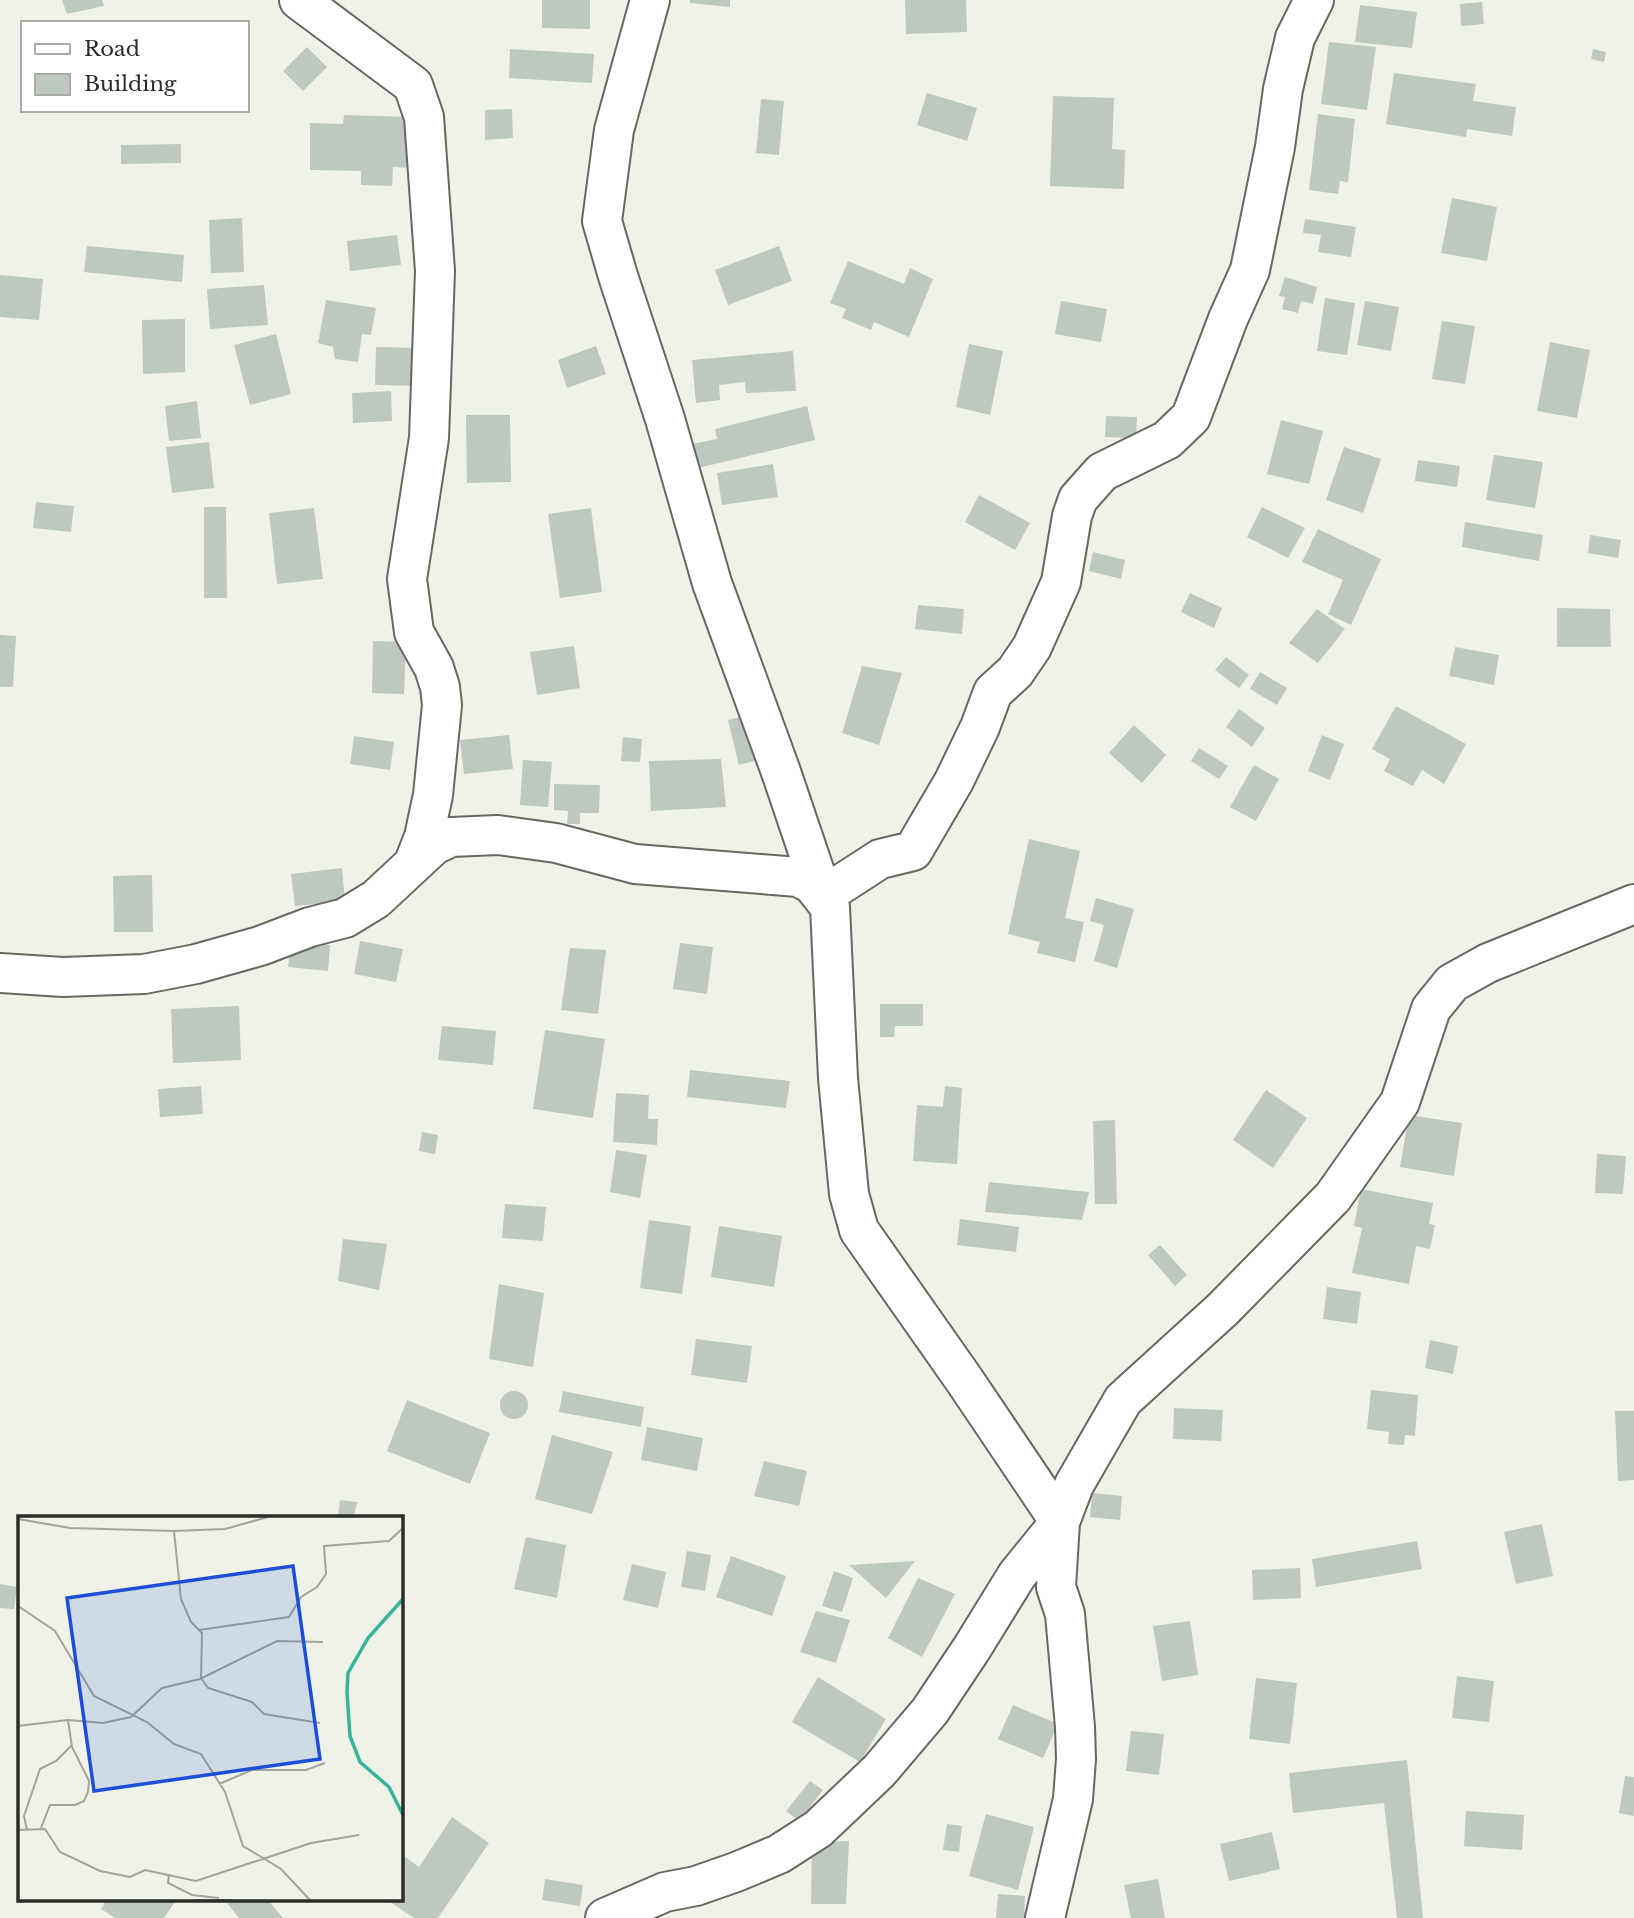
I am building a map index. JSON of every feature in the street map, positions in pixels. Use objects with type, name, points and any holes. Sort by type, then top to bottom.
[{"type":"street","points":[[299,0],[413,85],[425,117],[435,271],[429,438],[407,579],[414,632],[434,668],[442,705],[433,795],[424,837],[415,860]]},
{"type":"street","points":[[650,0],[614,130],[603,221],[618,276],[666,419],[712,583],[823,896]]},
{"type":"street","points":[[823,896],[880,859],[913,851],[954,781],[980,727],[993,692],[1015,672],[1032,647],[1061,582],[1072,516],[1078,499],[1102,472],[1167,440],[1191,417],[1228,319],[1250,270],[1295,38],[1314,0]]},
{"type":"street","points":[[0,972],[63,977],[144,974],[196,964],[260,946],[310,927],[345,918],[376,899],[434,845],[451,837],[498,835],[556,843],[635,864],[798,877],[812,884],[831,907],[838,1078],[849,1194],[859,1230],[1060,1522]]},
{"type":"street","points":[[1045,1918],[1073,1798],[1076,1759],[1065,1614],[1056,1587],[1060,1522],[1074,1485],[1123,1400],[1223,1309],[1333,1197],[1399,1102],[1431,1009],[1452,983],[1488,962],[1634,904]]},
{"type":"street","points":[[605,1918],[665,1892],[696,1886],[736,1872],[779,1854],[818,1829],[879,1770],[930,1711],[1017,1575],[1060,1522]]},
{"type":"building","points":[[62,0],[102,0],[104,6],[67,14]]},
{"type":"building","points":[[542,0],[590,0],[590,29],[542,28]]},
{"type":"building","points":[[690,0],[730,0],[730,7],[690,3]]},
{"type":"building","points":[[905,0],[966,0],[967,32],[906,34]]},
{"type":"building","points":[[1482,2],[1484,24],[1461,26],[1460,4]]},
{"type":"building","points":[[1360,5],[1417,12],[1412,48],[1355,42]]},
{"type":"building","points":[[1329,42],[1376,47],[1367,110],[1321,104]]},
{"type":"building","points":[[307,47],[327,67],[303,91],[283,71]]},
{"type":"building","points":[[510,49],[594,54],[592,83],[509,78]]},
{"type":"building","points":[[1593,49],[1606,52],[1604,62],[1591,59]]},
{"type":"building","points":[[1394,73],[1476,84],[1473,101],[1516,107],[1512,136],[1467,129],[1466,137],[1386,124]]},
{"type":"building","points":[[927,93],[977,108],[967,141],[917,125]]},
{"type":"building","points":[[1053,96],[1114,98],[1112,149],[1125,150],[1124,189],[1050,186]]},
{"type":"building","points":[[761,99],[784,101],[779,155],[756,153]]},
{"type":"building","points":[[512,109],[513,138],[485,140],[485,110]]},
{"type":"building","points":[[1318,114],[1355,119],[1348,182],[1340,181],[1338,194],[1309,190]]},
{"type":"building","points":[[344,115],[412,117],[411,168],[393,167],[392,186],[361,185],[361,171],[310,170],[310,123],[343,124]]},
{"type":"building","points":[[181,144],[181,163],[121,164],[121,145]]},
{"type":"building","points":[[1452,198],[1497,207],[1487,261],[1441,253]]},
{"type":"building","points":[[242,218],[244,272],[211,273],[209,220]]},
{"type":"building","points":[[1305,219],[1356,227],[1351,257],[1318,252],[1321,235],[1303,233]]},
{"type":"building","points":[[397,235],[401,265],[350,271],[347,241]]},
{"type":"building","points":[[87,246],[184,255],[182,282],[84,272]]},
{"type":"building","points":[[779,246],[792,281],[728,305],[715,270]]},
{"type":"building","points":[[848,261],[904,284],[910,268],[933,279],[909,337],[874,322],[871,330],[842,318],[846,309],[830,303]]},
{"type":"building","points":[[0,275],[43,279],[39,320],[0,317]]},
{"type":"building","points":[[1285,277],[1317,287],[1313,304],[1301,301],[1298,313],[1282,309],[1285,297],[1279,296]]},
{"type":"building","points":[[264,285],[268,325],[210,329],[207,289]]},
{"type":"building","points":[[1325,298],[1355,303],[1347,355],[1317,351]]},
{"type":"building","points":[[326,300],[376,308],[371,335],[362,334],[358,362],[335,359],[333,347],[318,343]]},
{"type":"building","points":[[1061,301],[1107,309],[1101,342],[1055,334]]},
{"type":"building","points":[[1365,301],[1399,307],[1391,351],[1357,345]]},
{"type":"building","points":[[185,319],[185,372],[143,374],[142,320]]},
{"type":"building","points":[[1442,321],[1475,326],[1465,384],[1432,379]]},
{"type":"building","points":[[276,334],[291,394],[250,405],[234,345]]},
{"type":"building","points":[[1550,342],[1590,350],[1577,418],[1537,411]]},
{"type":"building","points":[[969,344],[1003,351],[990,415],[956,407]]},
{"type":"building","points":[[596,346],[606,374],[567,388],[558,360]]},
{"type":"building","points":[[376,347],[420,348],[419,386],[375,385]]},
{"type":"building","points":[[793,351],[796,391],[746,393],[745,382],[719,385],[720,400],[696,403],[692,360]]},
{"type":"building","points":[[391,391],[392,421],[353,423],[352,393]]},
{"type":"building","points":[[197,401],[201,438],[169,441],[165,406]]},
{"type":"building","points":[[807,406],[815,440],[698,468],[692,444],[717,439],[715,429]]},
{"type":"building","points":[[466,415],[510,415],[511,482],[467,483]]},
{"type":"building","points":[[1106,416],[1137,417],[1136,438],[1105,437]]},
{"type":"building","points":[[1281,420],[1323,431],[1309,484],[1267,474]]},
{"type":"building","points":[[209,442],[214,488],[172,493],[166,447]]},
{"type":"building","points":[[1344,447],[1381,459],[1363,513],[1326,500]]},
{"type":"building","points":[[1494,455],[1543,462],[1535,508],[1486,500]]},
{"type":"building","points":[[1418,460],[1460,466],[1457,487],[1415,481]]},
{"type":"building","points":[[773,464],[778,497],[722,505],[717,473]]},
{"type":"building","points":[[979,495],[1030,523],[1015,550],[965,522]]},
{"type":"building","points":[[36,502],[74,506],[71,532],[33,528]]},
{"type":"building","points":[[204,507],[226,507],[227,598],[204,598]]},
{"type":"building","points":[[1262,507],[1305,528],[1288,558],[1247,537]]},
{"type":"building","points":[[314,508],[323,579],[277,584],[269,513]]},
{"type":"building","points":[[591,508],[602,592],[560,598],[548,514]]},
{"type":"building","points":[[1465,522],[1543,535],[1539,561],[1462,547]]},
{"type":"building","points":[[1318,529],[1381,559],[1351,625],[1328,614],[1343,580],[1302,562]]},
{"type":"building","points":[[1590,535],[1621,540],[1618,558],[1588,553]]},
{"type":"building","points":[[1093,552],[1125,560],[1121,579],[1089,571]]},
{"type":"building","points":[[1190,593],[1222,608],[1214,628],[1181,612]]},
{"type":"building","points":[[918,605],[964,609],[962,634],[915,629]]},
{"type":"building","points":[[1557,608],[1610,609],[1611,647],[1557,647]]},
{"type":"building","points":[[1317,609],[1345,629],[1318,663],[1289,643]]},
{"type":"building","points":[[0,635],[16,636],[13,687],[0,687]]},
{"type":"building","points":[[373,641],[406,642],[404,694],[372,693]]},
{"type":"building","points":[[574,646],[580,688],[537,695],[530,652]]},
{"type":"building","points":[[1455,647],[1499,655],[1494,685],[1449,676]]},
{"type":"building","points":[[1226,657],[1249,675],[1239,688],[1215,670]]},
{"type":"building","points":[[862,666],[902,673],[879,745],[842,733]]},
{"type":"building","points":[[1260,672],[1287,688],[1277,705],[1250,689]]},
{"type":"building","points":[[1396,706],[1466,744],[1444,784],[1422,770],[1413,786],[1384,771],[1390,759],[1372,749]]},
{"type":"building","points":[[1239,709],[1265,728],[1252,747],[1226,727]]},
{"type":"building","points":[[748,715],[758,760],[739,765],[728,720]]},
{"type":"building","points":[[1134,725],[1166,755],[1142,783],[1109,753]]},
{"type":"building","points":[[509,735],[513,769],[464,774],[460,740]]},
{"type":"building","points":[[1322,735],[1344,744],[1330,780],[1308,771]]},
{"type":"building","points":[[354,736],[394,742],[390,770],[350,764]]},
{"type":"building","points":[[623,737],[642,739],[640,762],[621,761]]},
{"type":"building","points":[[1199,748],[1228,766],[1219,779],[1191,761]]},
{"type":"building","points":[[721,759],[726,807],[651,811],[649,761]]},
{"type":"building","points":[[523,760],[552,762],[548,807],[520,805]]},
{"type":"building","points":[[1254,765],[1279,779],[1256,821],[1230,807]]},
{"type":"building","points":[[554,784],[600,785],[599,813],[580,813],[580,824],[567,824],[568,811],[554,810]]},
{"type":"building","points":[[1029,839],[1080,851],[1065,918],[1084,922],[1075,962],[1037,953],[1040,942],[1008,934]]},
{"type":"building","points":[[342,868],[345,901],[295,906],[291,874]]},
{"type":"building","points":[[152,875],[153,932],[114,932],[113,876]]},
{"type":"building","points":[[1096,898],[1134,909],[1117,968],[1094,961],[1104,925],[1090,921]]},
{"type":"building","points":[[360,941],[403,949],[396,982],[354,974]]},
{"type":"building","points":[[291,942],[330,945],[328,971],[288,967]]},
{"type":"building","points":[[680,943],[713,947],[707,994],[673,989]]},
{"type":"building","points":[[570,948],[606,950],[598,1014],[561,1010]]},
{"type":"building","points":[[880,1004],[923,1004],[923,1026],[895,1026],[894,1037],[880,1037]]},
{"type":"building","points":[[239,1006],[241,1060],[173,1063],[171,1009]]},
{"type":"building","points":[[442,1026],[496,1031],[493,1065],[438,1060]]},
{"type":"building","points":[[545,1030],[605,1039],[593,1118],[533,1109]]},
{"type":"building","points":[[690,1070],[790,1081],[786,1108],[687,1097]]},
{"type":"building","points":[[201,1086],[203,1114],[160,1117],[158,1089]]},
{"type":"building","points":[[945,1086],[962,1088],[957,1164],[913,1161],[917,1105],[943,1107]]},
{"type":"building","points":[[1266,1090],[1307,1118],[1273,1168],[1233,1140]]},
{"type":"building","points":[[616,1093],[649,1095],[648,1119],[658,1119],[657,1145],[613,1142]]},
{"type":"building","points":[[1409,1115],[1462,1123],[1454,1176],[1400,1167]]},
{"type":"building","points":[[1115,1120],[1117,1204],[1095,1204],[1093,1121]]},
{"type":"building","points":[[422,1132],[438,1135],[435,1154],[419,1151]]},
{"type":"building","points":[[616,1150],[647,1155],[640,1198],[610,1192]]},
{"type":"building","points":[[1597,1154],[1626,1156],[1623,1194],[1595,1193]]},
{"type":"building","points":[[989,1182],[1089,1192],[1082,1220],[985,1212]]},
{"type":"building","points":[[1361,1189],[1433,1203],[1429,1224],[1435,1225],[1430,1249],[1416,1246],[1409,1284],[1352,1273],[1362,1228],[1354,1226]]},
{"type":"building","points":[[505,1204],[546,1207],[543,1241],[502,1238]]},
{"type":"building","points":[[960,1219],[1019,1227],[1016,1252],[957,1245]]},
{"type":"building","points":[[649,1220],[691,1226],[682,1294],[640,1288]]},
{"type":"building","points":[[719,1226],[782,1236],[774,1287],[711,1277]]},
{"type":"building","points":[[343,1239],[387,1244],[379,1290],[338,1281]]},
{"type":"building","points":[[1160,1245],[1187,1275],[1175,1286],[1148,1255]]},
{"type":"building","points":[[499,1284],[544,1293],[533,1367],[489,1359]]},
{"type":"building","points":[[1327,1287],[1361,1292],[1357,1324],[1323,1319]]},
{"type":"building","points":[[696,1339],[752,1346],[747,1383],[691,1375]]},
{"type":"building","points":[[1430,1340],[1458,1346],[1453,1374],[1425,1368]]},
{"type":"building","points":[[1371,1390],[1418,1395],[1415,1436],[1405,1435],[1404,1445],[1388,1444],[1389,1432],[1367,1429]]},
{"type":"building","points":[[514,1391],[524,1395],[528,1405],[524,1415],[514,1419],[504,1415],[500,1405],[504,1395]]},
{"type":"building","points":[[563,1391],[644,1407],[641,1427],[559,1412]]},
{"type":"building","points":[[407,1400],[490,1433],[470,1484],[387,1451]]},
{"type":"building","points":[[1174,1408],[1223,1410],[1221,1441],[1173,1439]]},
{"type":"building","points":[[1615,1411],[1634,1411],[1634,1480],[1618,1481]]},
{"type":"building","points":[[647,1427],[703,1438],[697,1471],[641,1460]]},
{"type":"building","points":[[552,1435],[613,1452],[592,1514],[535,1499]]},
{"type":"building","points":[[764,1461],[807,1471],[799,1506],[754,1496]]},
{"type":"building","points":[[1092,1493],[1122,1496],[1120,1520],[1090,1517]]},
{"type":"building","points":[[340,1500],[357,1502],[354,1516],[338,1516]]},
{"type":"building","points":[[1542,1524],[1553,1576],[1516,1584],[1504,1532]]},
{"type":"building","points":[[526,1537],[566,1545],[557,1598],[514,1589]]},
{"type":"building","points":[[1417,1541],[1422,1569],[1316,1587],[1312,1559]]},
{"type":"building","points":[[687,1551],[711,1555],[705,1591],[681,1587]]},
{"type":"building","points":[[731,1556],[786,1576],[772,1616],[716,1597]]},
{"type":"building","points":[[915,1561],[886,1598],[849,1565]]},
{"type":"building","points":[[632,1564],[666,1572],[658,1608],[623,1600]]},
{"type":"building","points":[[1300,1568],[1301,1598],[1253,1600],[1252,1570]]},
{"type":"building","points":[[834,1571],[853,1578],[842,1612],[822,1606]]},
{"type":"building","points":[[918,1578],[955,1594],[922,1657],[888,1638]]},
{"type":"building","points":[[0,1584],[17,1587],[14,1609],[0,1608]]},
{"type":"building","points":[[816,1611],[850,1620],[836,1663],[800,1652]]},
{"type":"building","points":[[1190,1621],[1198,1675],[1162,1681],[1153,1626]]},
{"type":"building","points":[[1457,1676],[1494,1681],[1489,1722],[1452,1718]]},
{"type":"building","points":[[818,1677],[886,1719],[860,1762],[792,1722]]},
{"type":"building","points":[[1256,1678],[1297,1683],[1290,1744],[1249,1739]]},
{"type":"building","points":[[1013,1705],[1058,1724],[1043,1758],[998,1739]]},
{"type":"building","points":[[1131,1731],[1164,1734],[1159,1775],[1126,1771]]},
{"type":"building","points":[[1407,1760],[1423,1918],[1397,1918],[1384,1803],[1293,1813],[1289,1773]]},
{"type":"building","points":[[1625,1776],[1634,1777],[1634,1816],[1619,1813]]},
{"type":"building","points":[[810,1781],[823,1790],[799,1821],[786,1811]]},
{"type":"building","points":[[1466,1811],[1524,1815],[1522,1850],[1464,1846]]},
{"type":"building","points":[[986,1814],[1034,1827],[1018,1890],[969,1876]]},
{"type":"building","points":[[452,1817],[489,1843],[438,1918],[414,1918],[387,1900],[402,1900],[402,1855],[419,1867]]},
{"type":"building","points":[[947,1824],[962,1826],[959,1852],[943,1850]]},
{"type":"building","points":[[1272,1832],[1280,1869],[1229,1881],[1220,1844]]},
{"type":"building","points":[[849,1841],[846,1904],[811,1904],[812,1843]]},
{"type":"building","points":[[545,1879],[583,1885],[580,1906],[542,1900]]},
{"type":"building","points":[[1158,1879],[1165,1918],[1131,1918],[1124,1885]]},
{"type":"building","points":[[998,1894],[1025,1896],[1024,1918],[996,1918]]},
{"type":"building","points":[[106,1900],[176,1900],[164,1918],[115,1918],[101,1909]]},
{"type":"building","points":[[231,1900],[268,1900],[283,1918],[239,1918],[227,1903]]}]
